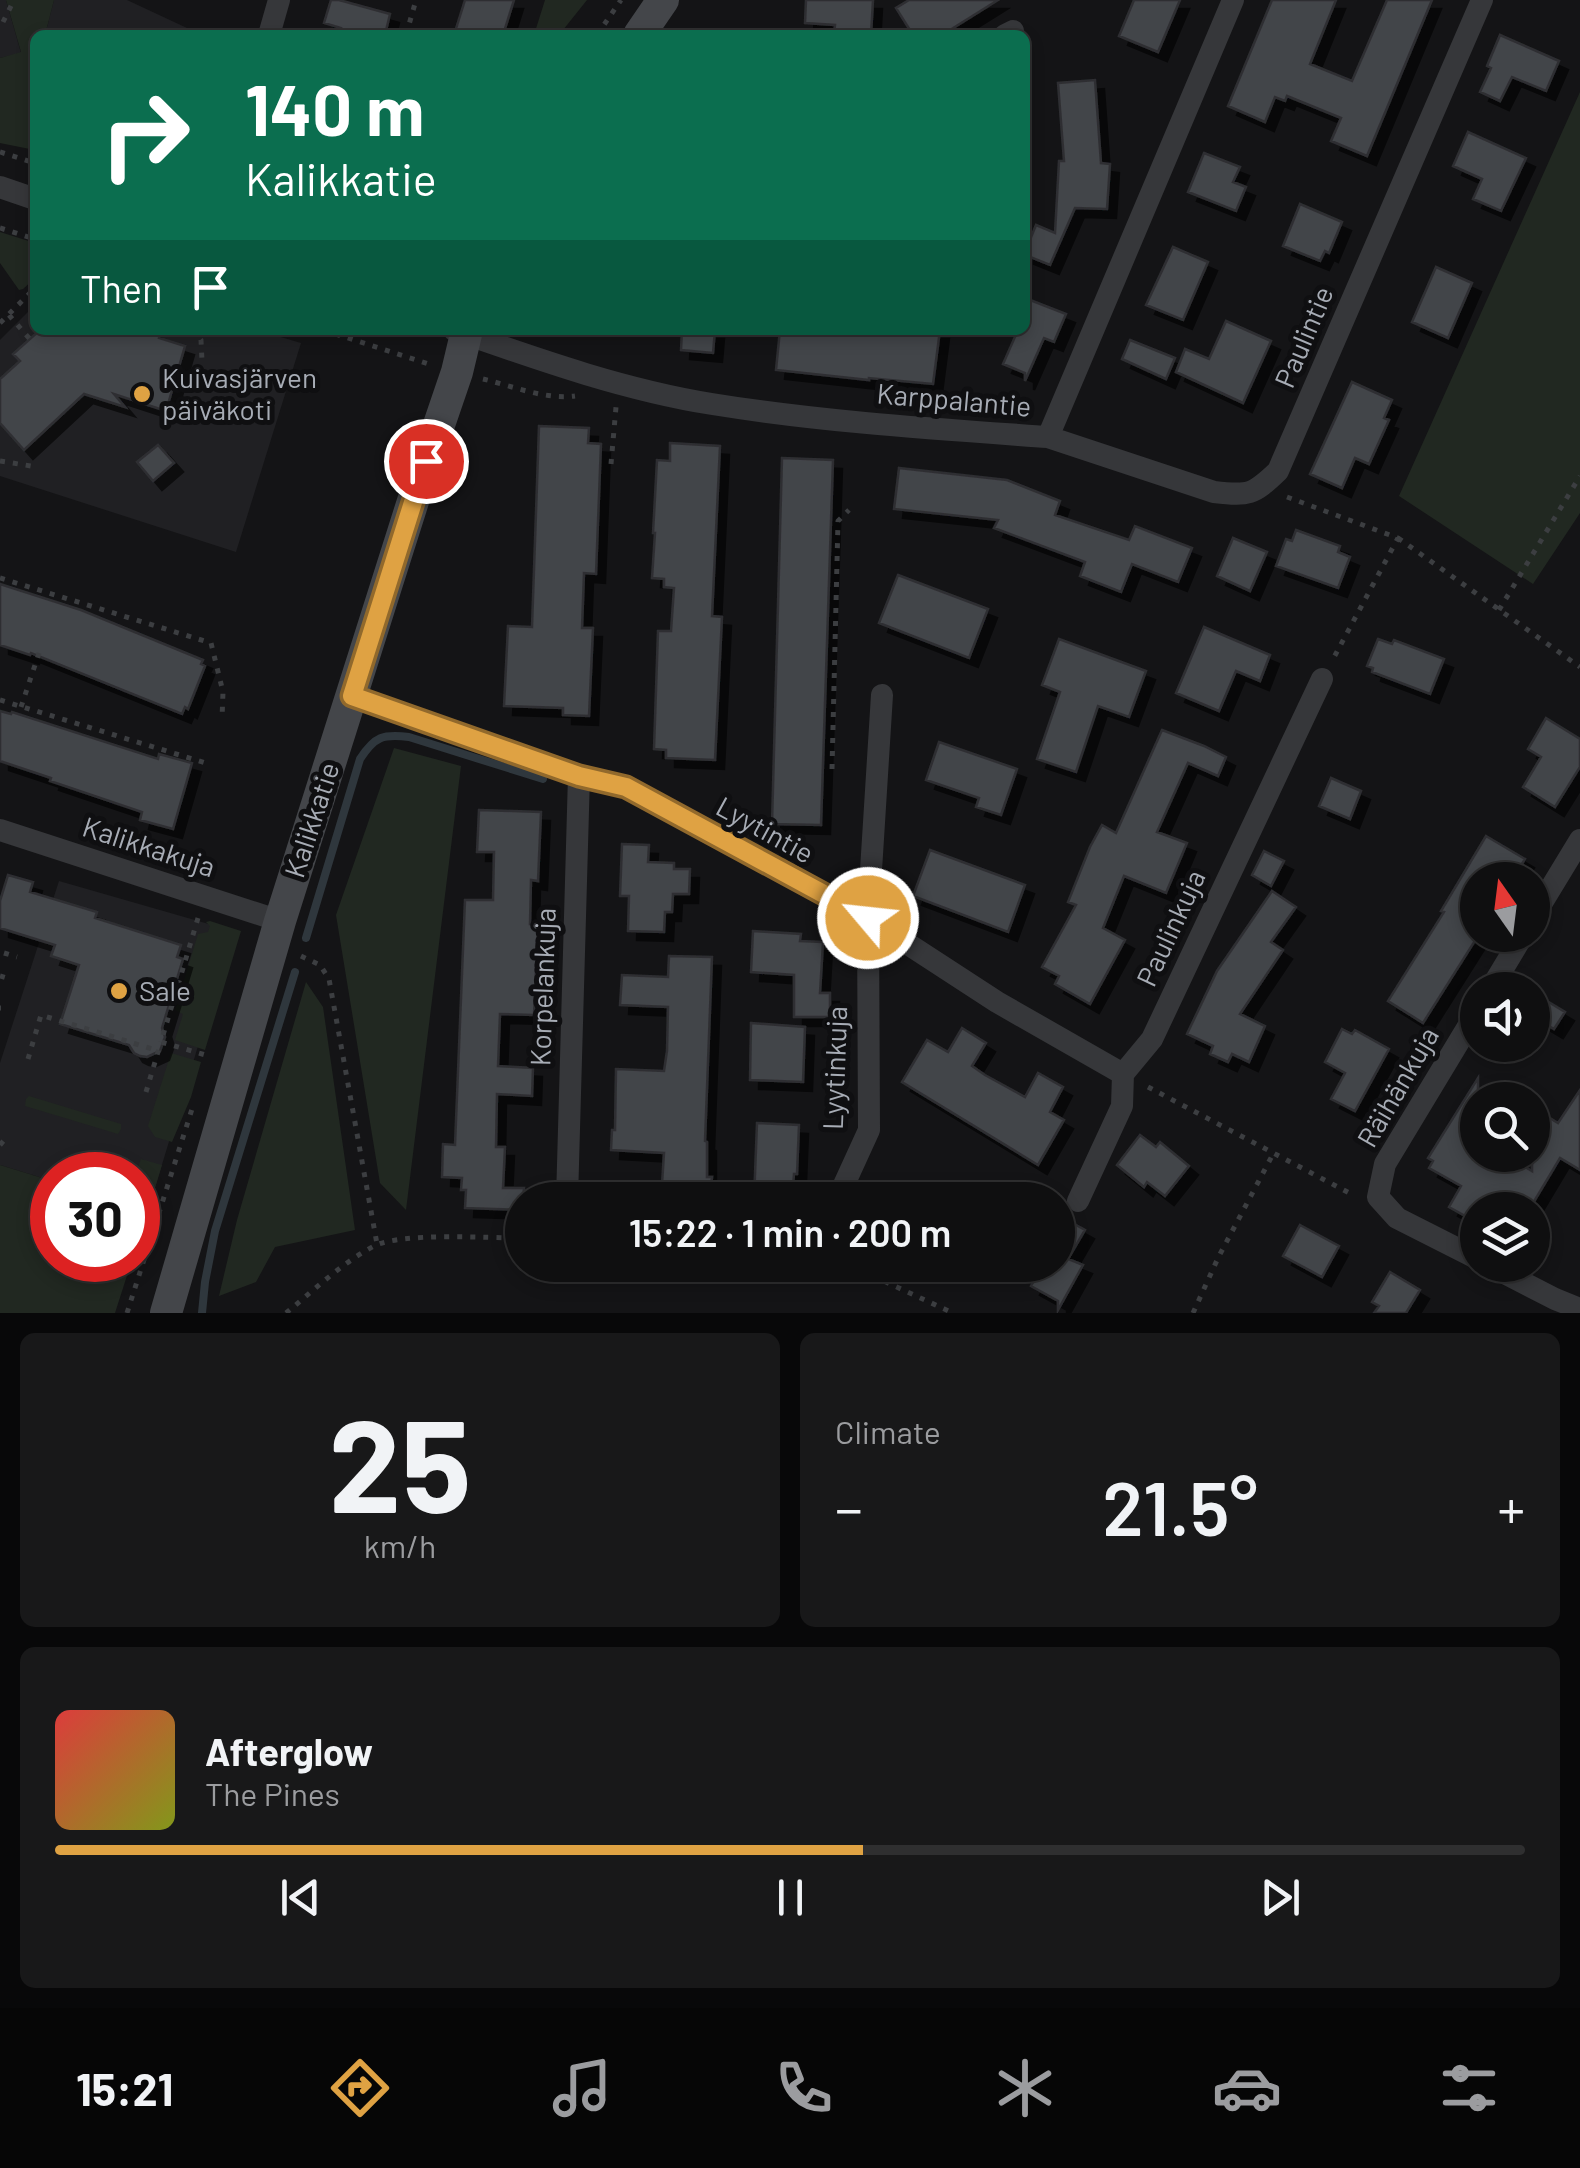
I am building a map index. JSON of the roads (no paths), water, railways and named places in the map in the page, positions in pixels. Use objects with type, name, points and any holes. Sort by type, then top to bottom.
[{"type":"street","points":[[270,30],[278,0]]},
{"type":"street","points":[[642,30],[663,0]]},
{"type":"street","name":"Karppalantie","points":[[474,335],[612,381],[710,404],[885,425],[1048,438],[1232,0]]},
{"type":"street","name":"Paulintie","points":[[1048,438],[1214,492],[1242,495],[1260,488],[1278,471],[1482,0]]},
{"type":"street","points":[[0,187],[30,197]]},
{"type":"street","name":"Kalikkatie","points":[[166,1313],[277,933],[457,372],[462,335]]},
{"type":"street","name":"Paulinkuja","points":[[1078,1201],[1122,1106],[1123,1074],[1152,1039],[1322,679]]},
{"type":"street","name":"Lyytinkuja","points":[[846,1182],[869,1130],[868,918],[882,694]]},
{"type":"street","name":"Lyytintie","points":[[352,696],[579,776],[626,787],[868,918],[997,1002],[1123,1074]]},
{"type":"street","name":"Korpelankuja","points":[[568,1182],[579,776]]},
{"type":"street","name":"Kalikkakuja","points":[[0,830],[277,933]]},
{"type":"street","points":[[1550,889],[1580,840]]},
{"type":"street","name":"Räihänkuja","points":[[1460,1040],[1385,1164],[1378,1198],[1397,1218],[1460,1251]]},
{"type":"street","points":[[1526,1282],[1578,1305]]},
{"type":"waterway","points":[[306,938],[360,759],[375,741],[409,737],[543,779]]},
{"type":"waterway","points":[[202,1313],[215,1231],[295,972]]},
{"type":"place","name":"Kuivasjärven päiväkoti","points":[[142,394]]},
{"type":"place","name":"Sale","points":[[119,991]]}]
